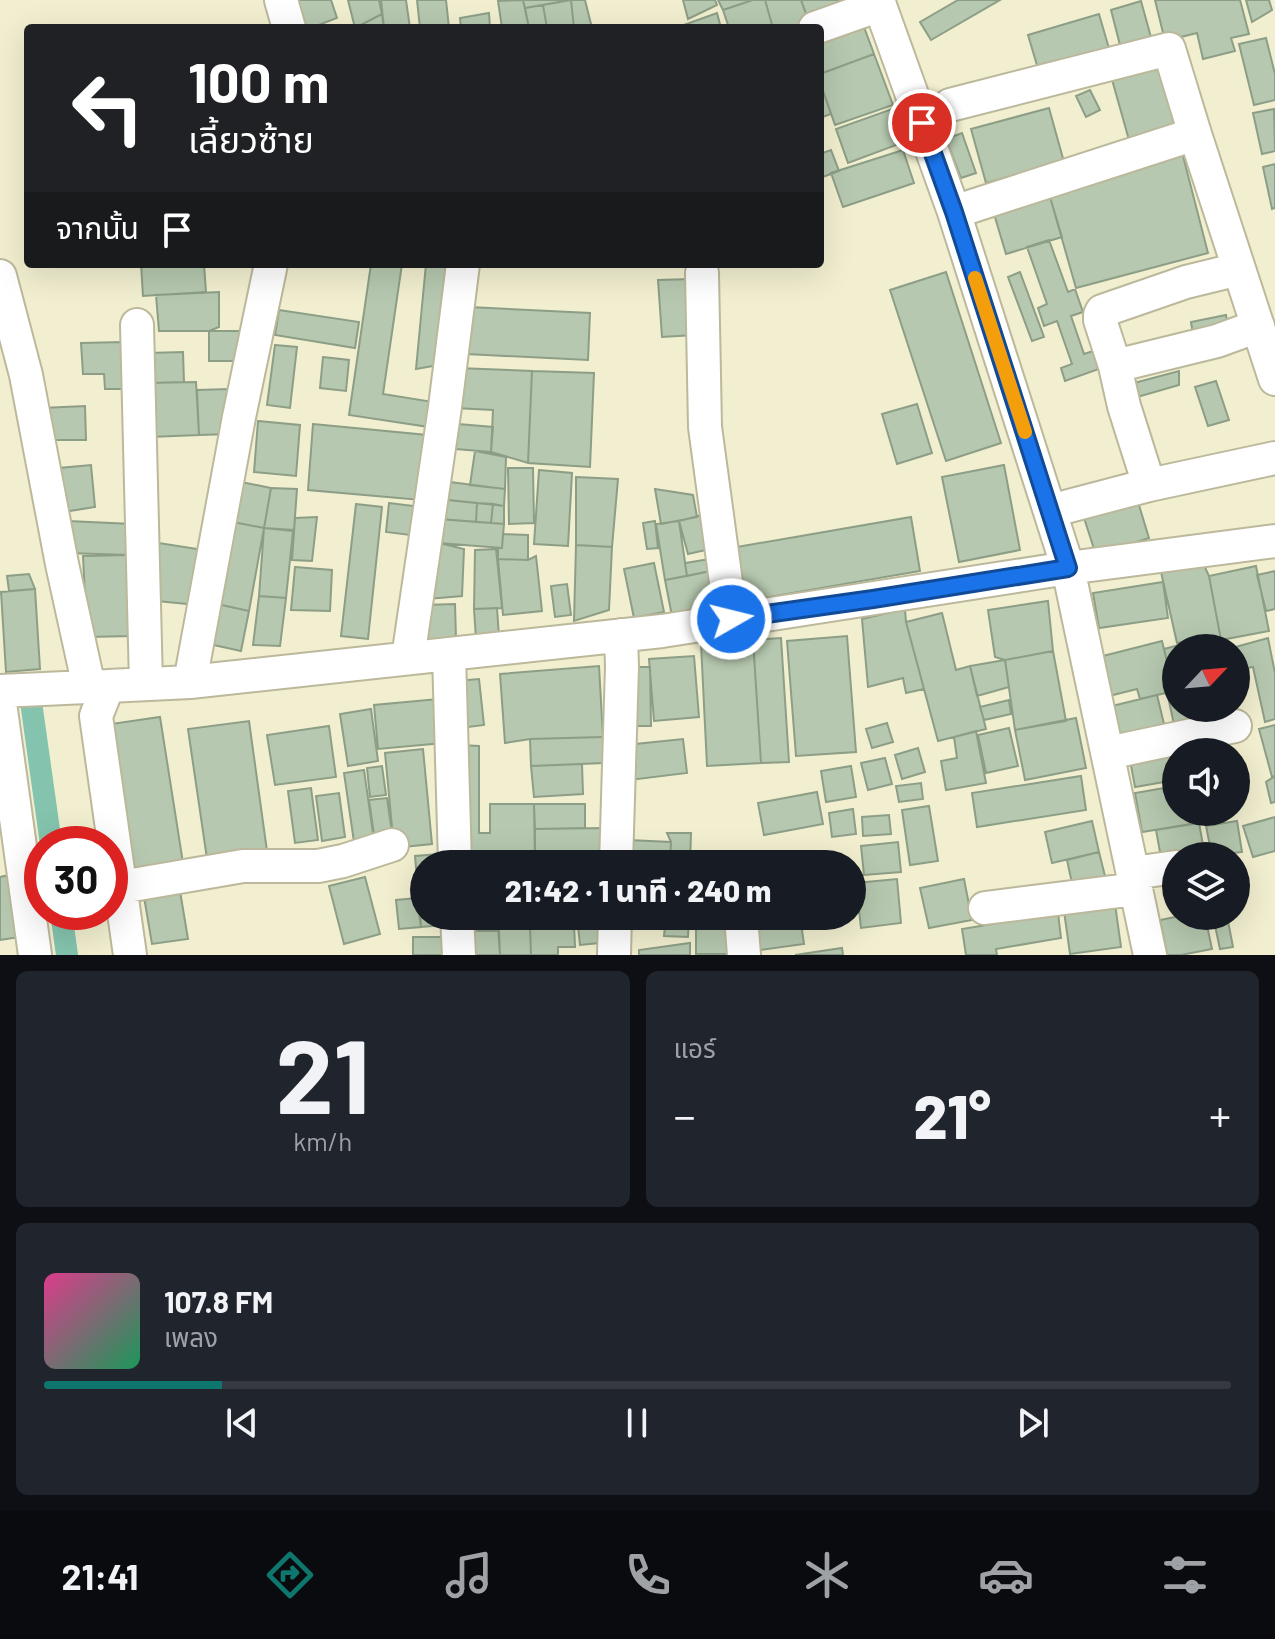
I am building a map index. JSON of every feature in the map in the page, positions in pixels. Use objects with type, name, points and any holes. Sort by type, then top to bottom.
[{"type":"street","points":[[281,0],[288,24]]},
{"type":"street","points":[[824,24],[879,2],[954,212],[1068,568],[1150,955]]},
{"type":"street","points":[[950,105],[1169,49],[1275,379]]},
{"type":"street","points":[[954,212],[1195,134]]},
{"type":"street","points":[[190,682],[270,268]]},
{"type":"street","points":[[408,658],[462,268]]},
{"type":"street","points":[[1149,485],[1100,315],[1102,311],[1186,282],[1239,269]]},
{"type":"street","points":[[702,273],[705,427],[731,619]]},
{"type":"street","points":[[0,276],[26,375],[62,564],[98,696],[114,826]]},
{"type":"street","points":[[137,325],[146,684]]},
{"type":"street","points":[[1115,366],[1217,341],[1258,326]]},
{"type":"street","points":[[1050,511],[1149,485],[1275,458]]},
{"type":"street","points":[[0,691],[98,696],[146,684],[190,682],[662,631],[1068,568],[1275,541]]},
{"type":"street","points":[[616,850],[621,635]]},
{"type":"street","points":[[449,654],[455,850]]},
{"type":"street","points":[[0,703],[35,955]]},
{"type":"street","points":[[1108,753],[1235,726]]},
{"type":"street","points":[[128,886],[243,866],[318,866],[392,845]]},
{"type":"street","points":[[985,908],[1135,881],[1162,872]]},
{"type":"street","points":[[127,930],[130,955]]},
{"type":"street","points":[[458,930],[459,955]]},
{"type":"street","points":[[614,955],[615,930]]},
{"type":"building","points":[[291,0],[331,0],[337,18],[321,24],[299,24]]},
{"type":"building","points":[[348,0],[379,0],[382,14],[363,24],[354,24]]},
{"type":"building","points":[[381,0],[406,0],[409,24],[384,24]]},
{"type":"building","points":[[417,0],[446,0],[449,24],[420,24]]},
{"type":"building","points":[[523,0],[528,24],[501,24],[498,1]]},
{"type":"building","points":[[523,0],[570,0],[525,8]]},
{"type":"building","points":[[571,0],[574,24],[546,24],[543,5]]},
{"type":"building","points":[[571,0],[585,0],[591,24],[574,24]]},
{"type":"building","points":[[683,0],[715,0],[717,5],[688,19]]},
{"type":"building","points":[[718,0],[753,0],[723,10]]},
{"type":"building","points":[[753,0],[765,0],[772,24],[728,24],[723,10]]},
{"type":"building","points":[[765,0],[801,0],[809,22],[772,24]]},
{"type":"building","points":[[801,0],[845,0],[849,8],[809,22]]},
{"type":"building","points":[[958,0],[1000,0],[931,40],[920,22]]},
{"type":"building","points":[[1155,0],[1240,0],[1249,34],[1231,38],[1235,51],[1203,59],[1197,33],[1165,41]]},
{"type":"building","points":[[1246,0],[1269,0],[1272,10],[1252,22]]},
{"type":"building","points":[[1141,1],[1152,41],[1121,49],[1111,10]]},
{"type":"building","points":[[543,5],[546,24],[528,24],[525,8]]},
{"type":"building","points":[[489,13],[490,24],[461,24],[460,18]]},
{"type":"building","points":[[717,13],[720,24],[687,24]]},
{"type":"building","points":[[382,14],[383,24],[363,24]]},
{"type":"building","points":[[1099,14],[1110,52],[1039,72],[1028,35]]},
{"type":"building","points":[[861,19],[874,54],[824,73],[824,33]]},
{"type":"building","points":[[1266,38],[1275,74],[1275,100],[1254,105],[1239,44]]},
{"type":"building","points":[[874,54],[893,105],[835,125],[824,93],[824,73]]},
{"type":"building","points":[[1161,62],[1179,126],[1129,140],[1111,76]]},
{"type":"building","points":[[1090,90],[1100,110],[1086,117],[1076,96]]},
{"type":"building","points":[[824,94],[831,114],[824,117]]},
{"type":"building","points":[[895,108],[907,141],[848,163],[836,129]]},
{"type":"building","points":[[1049,108],[1064,162],[986,183],[971,129]]},
{"type":"building","points":[[1274,109],[1275,151],[1262,154],[1253,113]]},
{"type":"building","points":[[962,133],[976,173],[961,178],[946,139]]},
{"type":"building","points":[[831,150],[839,171],[824,177],[824,153]]},
{"type":"building","points":[[903,150],[914,183],[843,207],[831,173]]},
{"type":"building","points":[[1182,152],[1208,253],[1076,288],[1050,197]]},
{"type":"building","points":[[1275,164],[1275,208],[1272,209],[1263,167]]},
{"type":"building","points":[[1050,197],[1062,237],[1006,254],[994,214]]},
{"type":"building","points":[[1049,240],[1068,292],[1075,289],[1083,312],[1071,316],[1084,354],[1093,351],[1099,369],[1065,381],[1061,368],[1072,364],[1057,321],[1044,326],[1038,308],[1047,304],[1027,247]]},
{"type":"building","points":[[141,268],[204,268],[206,292],[143,296]]},
{"type":"building","points":[[370,268],[401,268],[383,394],[433,402],[429,427],[349,415]]},
{"type":"building","points":[[426,268],[448,268],[439,365],[416,369]]},
{"type":"building","points":[[946,272],[1001,443],[946,461],[890,290]]},
{"type":"building","points":[[1020,272],[1044,337],[1032,341],[1008,277]]},
{"type":"building","points":[[692,279],[695,335],[662,337],[658,280]]},
{"type":"building","points":[[219,292],[219,327],[209,331],[159,331],[156,295]]},
{"type":"building","points":[[469,307],[590,313],[588,360],[467,354]]},
{"type":"building","points":[[279,310],[359,322],[355,348],[275,335]]},
{"type":"building","points":[[1226,315],[1228,328],[1193,335],[1191,322]]},
{"type":"building","points":[[209,331],[242,331],[242,361],[209,361]]},
{"type":"building","points":[[123,342],[125,389],[105,389],[104,374],[83,374],[81,343]]},
{"type":"building","points":[[275,345],[297,347],[290,408],[267,405]]},
{"type":"building","points":[[183,352],[184,382],[148,383],[148,353]]},
{"type":"building","points":[[323,357],[349,360],[346,391],[320,388]]},
{"type":"building","points":[[457,368],[532,371],[528,463],[491,452],[493,410],[455,408]]},
{"type":"building","points":[[532,371],[594,373],[590,467],[528,463]]},
{"type":"building","points":[[1179,371],[1179,385],[1134,398],[1134,383]]},
{"type":"building","points":[[1216,381],[1229,420],[1208,426],[1195,387]]},
{"type":"building","points":[[196,382],[199,435],[150,437],[148,383]]},
{"type":"building","points":[[230,389],[232,434],[199,435],[197,390]]},
{"type":"building","points":[[917,404],[932,453],[897,464],[882,414]]},
{"type":"building","points":[[85,406],[86,440],[44,440],[42,408]]},
{"type":"building","points":[[258,421],[300,425],[296,476],[254,472]]},
{"type":"building","points":[[313,424],[427,435],[421,500],[308,490]]},
{"type":"building","points":[[458,424],[493,427],[491,452],[456,449]]},
{"type":"building","points":[[475,451],[506,457],[505,489],[470,485]]},
{"type":"building","points":[[91,465],[95,507],[63,512],[59,468]]},
{"type":"building","points":[[1004,465],[1020,550],[959,562],[942,477]]},
{"type":"building","points":[[508,468],[533,468],[534,523],[509,524]]},
{"type":"building","points":[[539,470],[572,473],[568,546],[534,544]]},
{"type":"building","points":[[576,477],[618,479],[612,547],[576,545]]},
{"type":"building","points":[[241,482],[271,488],[264,528],[233,522]]},
{"type":"building","points":[[450,482],[505,489],[504,506],[448,500]]},
{"type":"building","points":[[271,488],[297,489],[294,530],[264,528]]},
{"type":"building","points":[[655,489],[693,495],[697,517],[661,524]]},
{"type":"building","points":[[448,500],[477,503],[476,522],[440,519]]},
{"type":"building","points":[[1138,502],[1149,538],[1096,555],[1084,518]]},
{"type":"building","points":[[389,503],[414,506],[410,535],[386,532]]},
{"type":"building","points":[[477,503],[493,504],[491,523],[476,522]]},
{"type":"building","points":[[356,504],[382,507],[368,639],[341,636]]},
{"type":"building","points":[[493,504],[504,506],[504,524],[491,523]]},
{"type":"building","points":[[702,515],[710,549],[688,554],[679,521]]},
{"type":"building","points":[[317,517],[312,561],[292,560],[295,518]]},
{"type":"building","points":[[911,517],[920,571],[740,602],[731,548]]},
{"type":"building","points":[[440,519],[504,524],[502,548],[439,543]]},
{"type":"building","points":[[68,521],[132,524],[130,555],[66,553]]},
{"type":"building","points":[[655,521],[658,548],[647,549],[643,523]]},
{"type":"building","points":[[679,521],[687,576],[665,580],[656,524]]},
{"type":"building","points":[[233,522],[264,528],[249,611],[217,604]]},
{"type":"building","points":[[264,528],[293,531],[286,598],[259,596]]},
{"type":"building","points":[[503,534],[528,535],[528,560],[498,559]]},
{"type":"building","points":[[146,541],[210,551],[197,605],[147,600]]},
{"type":"building","points":[[439,543],[464,549],[462,596],[428,599]]},
{"type":"building","points":[[576,545],[612,547],[609,610],[574,621]]},
{"type":"building","points":[[496,549],[502,608],[474,609],[475,550]]},
{"type":"building","points":[[130,555],[132,636],[87,637],[83,556]]},
{"type":"building","points":[[536,556],[542,611],[503,615],[498,559],[528,560]]},
{"type":"building","points":[[710,559],[711,571],[687,576],[685,563]]},
{"type":"building","points":[[654,563],[664,612],[634,618],[624,569]]},
{"type":"building","points":[[1203,563],[1209,576],[1220,634],[1175,634],[1161,572]]},
{"type":"building","points":[[1256,566],[1269,631],[1220,634],[1209,576]]},
{"type":"building","points":[[295,567],[332,570],[330,611],[291,610]]},
{"type":"building","points":[[711,571],[717,607],[672,616],[665,580]]},
{"type":"building","points":[[1275,571],[1275,609],[1266,611],[1257,575]]},
{"type":"building","points":[[29,574],[35,589],[9,591],[7,576]]},
{"type":"building","points":[[1163,582],[1168,618],[1099,628],[1093,593]]},
{"type":"building","points":[[567,584],[571,615],[555,617],[551,586]]},
{"type":"building","points":[[35,589],[40,669],[6,672],[1,592]]},
{"type":"building","points":[[259,596],[286,598],[280,646],[253,645]]},
{"type":"building","points":[[1048,601],[1053,651],[1005,660],[995,657],[988,610]]},
{"type":"building","points":[[217,604],[249,611],[241,651],[209,644]]},
{"type":"building","points":[[455,604],[456,639],[425,640],[423,605]]},
{"type":"building","points":[[497,608],[499,637],[476,639],[474,609]]},
{"type":"building","points":[[905,609],[924,689],[906,693],[903,678],[868,687],[862,619]]},
{"type":"building","points":[[942,613],[956,670],[970,666],[986,729],[938,741],[906,622]]},
{"type":"building","points":[[847,636],[856,752],[796,756],[787,641]]},
{"type":"building","points":[[781,638],[789,762],[761,763],[753,640]]},
{"type":"building","points":[[1268,638],[1275,673],[1275,719],[1265,722],[1253,667],[1250,668],[1250,643]]},
{"type":"building","points":[[753,640],[761,763],[707,766],[701,644]]},
{"type":"building","points":[[1162,641],[1162,694],[1140,699],[1137,689],[1109,696],[1099,657]]},
{"type":"building","points":[[1053,651],[1066,721],[1015,730],[1005,660]]},
{"type":"building","points":[[694,656],[699,717],[654,721],[649,659]]},
{"type":"building","points":[[1005,660],[1009,687],[977,696],[970,666]]},
{"type":"building","points":[[599,666],[603,737],[530,739],[505,743],[500,674]]},
{"type":"building","points":[[624,667],[650,667],[651,726],[626,726]]},
{"type":"building","points":[[479,679],[484,725],[461,728],[456,681]]},
{"type":"building","points":[[1157,695],[1165,728],[1116,740],[1108,707]]},
{"type":"building","points":[[438,699],[443,743],[378,749],[374,705]]},
{"type":"building","points":[[1009,700],[1011,714],[984,720],[980,707]]},
{"type":"building","points":[[371,709],[378,761],[348,766],[340,714]]},
{"type":"building","points":[[160,717],[183,863],[134,871],[111,724]]},
{"type":"building","points":[[1076,718],[1086,768],[1025,780],[1015,730]]},
{"type":"building","points":[[249,721],[267,851],[207,859],[188,729]]},
{"type":"building","points":[[1173,722],[1197,722],[1197,724],[1175,729]]},
{"type":"building","points":[[887,723],[893,742],[872,748],[866,729]]},
{"type":"building","points":[[1275,725],[1275,776],[1272,777],[1259,729]]},
{"type":"building","points":[[329,726],[336,777],[275,785],[267,735]]},
{"type":"building","points":[[1009,728],[1018,766],[986,773],[978,735]]},
{"type":"building","points":[[976,731],[986,783],[946,790],[941,761],[957,758],[954,737]]},
{"type":"building","points":[[603,737],[604,763],[531,766],[530,739]]},
{"type":"building","points":[[683,739],[687,773],[630,780],[626,745]]},
{"type":"building","points":[[459,745],[479,746],[479,833],[490,833],[490,804],[534,804],[535,850],[459,850]]},
{"type":"building","points":[[918,748],[925,772],[902,779],[895,755]]},
{"type":"building","points":[[423,749],[432,844],[394,848],[385,753]]},
{"type":"building","points":[[1162,755],[1162,782],[1135,787],[1130,760]]},
{"type":"building","points":[[885,758],[892,784],[868,790],[861,763]]},
{"type":"building","points":[[582,764],[583,794],[534,797],[531,766]]},
{"type":"building","points":[[382,766],[386,795],[370,797],[367,768]]},
{"type":"building","points":[[851,766],[856,797],[826,802],[821,771]]},
{"type":"building","points":[[364,770],[374,840],[354,842],[344,773]]},
{"type":"building","points":[[1081,776],[1086,810],[977,827],[972,793]]},
{"type":"building","points":[[1275,776],[1275,802],[1271,803],[1266,782]]},
{"type":"building","points":[[921,783],[923,799],[899,802],[896,786]]},
{"type":"building","points":[[311,788],[318,840],[295,843],[288,791]]},
{"type":"building","points":[[1162,788],[1162,826],[1178,826],[1142,832],[1135,793]]},
{"type":"building","points":[[817,792],[823,824],[764,835],[758,803]]},
{"type":"building","points":[[339,793],[345,837],[322,841],[316,796]]},
{"type":"building","points":[[387,798],[393,840],[375,842],[369,800]]},
{"type":"building","points":[[534,804],[585,804],[585,828],[535,829]]},
{"type":"building","points":[[929,806],[938,861],[910,865],[902,810]]},
{"type":"building","points":[[853,809],[856,834],[832,837],[829,813]]},
{"type":"building","points":[[889,815],[891,834],[863,836],[862,817]]},
{"type":"building","points":[[1275,817],[1275,851],[1253,857],[1243,826]]},
{"type":"building","points":[[1092,821],[1099,852],[1052,863],[1045,832]]},
{"type":"building","points":[[1200,826],[1202,842],[1162,842],[1162,863],[1156,830]]},
{"type":"building","points":[[1206,826],[1238,826],[1240,842],[1209,842]]},
{"type":"building","points":[[604,828],[605,850],[535,850],[535,829]]},
{"type":"building","points":[[667,833],[691,833],[690,850],[671,850]]},
{"type":"building","points":[[628,840],[671,842],[671,850],[625,850]]},
{"type":"building","points":[[898,842],[901,872],[866,875],[866,850],[861,850],[861,846]]},
{"type":"building","points":[[1099,852],[1106,880],[1073,888],[1067,860]]},
{"type":"building","points":[[9,875],[20,937],[0,940],[0,877]]},
{"type":"building","points":[[365,877],[380,934],[344,944],[329,886]]},
{"type":"building","points":[[897,879],[901,923],[866,927],[866,882]]},
{"type":"building","points":[[964,879],[972,920],[929,928],[920,888]]},
{"type":"building","points":[[180,891],[188,939],[152,944],[144,897]]},
{"type":"building","points":[[410,899],[410,928],[399,929],[396,900]]},
{"type":"building","points":[[1115,904],[1121,947],[1070,954],[1064,911]]},
{"type":"building","points":[[1058,913],[1061,938],[996,949],[997,955],[966,955],[962,929]]},
{"type":"building","points":[[498,930],[530,930],[531,955],[500,955]]},
{"type":"building","points":[[530,930],[574,930],[575,947],[558,947],[558,955],[531,955]]},
{"type":"building","points":[[578,930],[598,930],[599,943],[580,945]]},
{"type":"building","points":[[665,930],[688,930],[688,937],[664,936]]},
{"type":"building","points":[[696,930],[734,930],[733,954],[696,954]]},
{"type":"building","points":[[751,930],[802,930],[804,944],[753,951]]},
{"type":"building","points":[[1162,930],[1208,930],[1212,949],[1167,955]]},
{"type":"building","points":[[1216,930],[1230,930],[1233,947],[1220,949]]},
{"type":"building","points":[[467,931],[499,931],[500,955],[468,955]]},
{"type":"building","points":[[413,937],[445,937],[445,955],[413,955]]},
{"type":"building","points":[[690,943],[690,955],[639,955],[639,950]]},
{"type":"building","points":[[842,948],[843,955],[795,955]]},
{"type":"waterway","points":[[32,709],[48,826]]},
{"type":"waterway","points":[[64,930],[67,955]]},
{"type":"slow traffic","points":[[975,278],[1025,432]]},
{"type":"route","points":[[731,619],[1068,568],[954,212],[922,123]]}]
